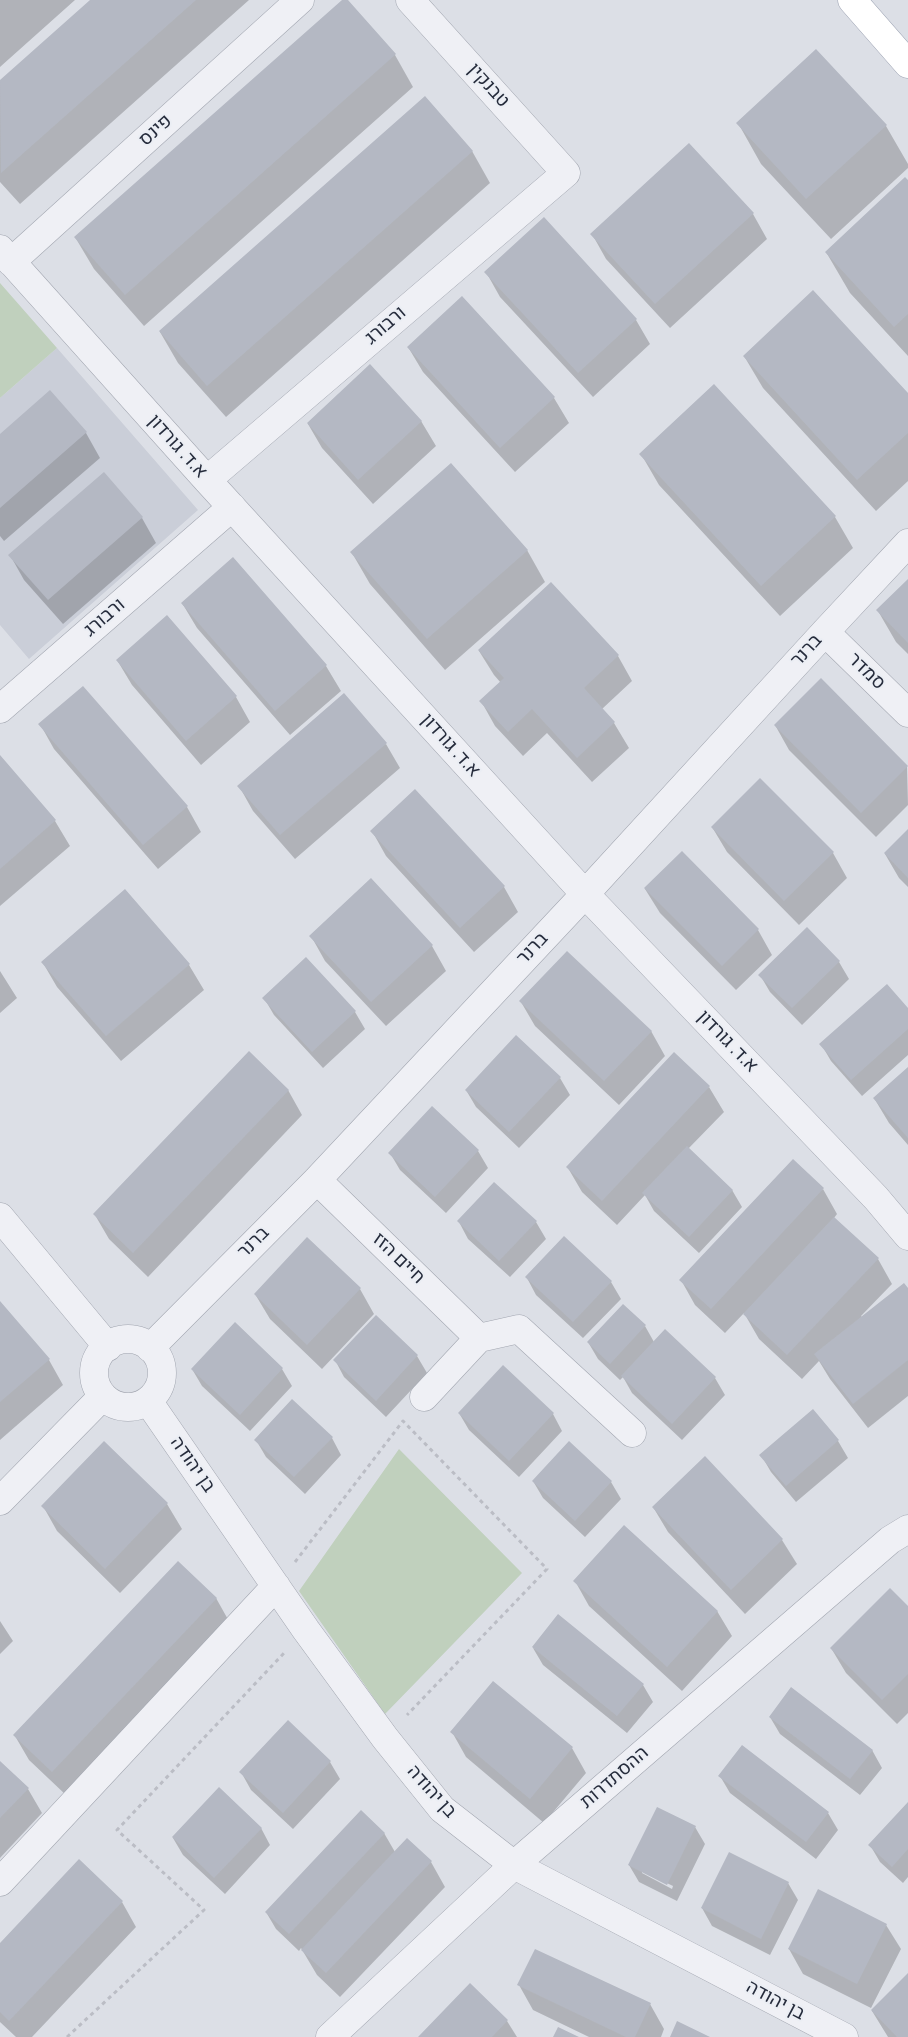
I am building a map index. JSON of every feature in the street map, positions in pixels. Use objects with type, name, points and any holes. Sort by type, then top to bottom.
[{"type":"main road","points":[[852,0],[908,64]]},
{"type":"street","name":"פינס","points":[[6,256],[300,0]]},
{"type":"street","name":"טבנקין","points":[[410,0],[566,173]]},
{"type":"street","name":"ורבורג","points":[[207,480],[566,173]]},
{"type":"street","name":"א.ד. גורדון","points":[[6,256],[207,480],[585,894],[876,1198],[908,1236]]},
{"type":"street","name":"ורבורג","points":[[0,709],[232,507]]},
{"type":"street","name":"ברנר","points":[[150,1348],[317,1180],[585,894],[824,632],[908,543]]},
{"type":"street","name":"סמדר","points":[[824,632],[908,714]]},
{"type":"street","name":"חיים הזז","points":[[317,1180],[479,1338]]},
{"type":"street","points":[[0,1217],[108,1346]]},
{"type":"street","points":[[424,1397],[479,1338],[519,1329],[632,1433]]},
{"type":"street","points":[[124,1339],[135,1340],[150,1348],[160,1360],[162,1372],[161,1382],[156,1393],[148,1401],[138,1406],[127,1408],[116,1405],[98,1391],[94,1380],[94,1369],[97,1358],[108,1346],[124,1339]]},
{"type":"street","points":[[0,1501],[103,1396]]},
{"type":"street","name":"בן יהודה","points":[[148,1401],[306,1630],[385,1738],[442,1809],[514,1865],[844,2037]]},
{"type":"street","name":"ההסתדרות","points":[[330,2037],[514,1865],[890,1540],[908,1529]]},
{"type":"street","points":[[0,1882],[276,1586]]},
{"type":"path","points":[[276,1586],[403,1421],[547,1569],[385,1738]]},
{"type":"path","points":[[67,2037],[204,1910],[117,1830],[306,1630]]},
{"type":"shaded area","points":[[57,348],[198,510],[29,659],[0,625],[0,398]]},
{"type":"green space","points":[[0,283],[57,348],[0,398]]},
{"type":"green space","points":[[399,1449],[522,1573],[385,1714],[299,1591]]},
{"type":"building","points":[[90,0],[196,0],[1,173],[0,80]]},
{"type":"building","points":[[342,0],[348,0],[396,54],[125,295],[74,237]]},
{"type":"building","points":[[816,49],[887,125],[806,199],[736,123]]},
{"type":"building","points":[[425,96],[473,151],[207,386],[159,331]]},
{"type":"building","points":[[689,143],[754,213],[655,304],[590,234]]},
{"type":"building","points":[[905,177],[908,180],[908,314],[894,327],[825,252]]},
{"type":"building","points":[[544,217],[637,319],[578,373],[484,272]]},
{"type":"building","points":[[813,290],[908,393],[908,433],[857,480],[743,356]]},
{"type":"building","points":[[462,296],[555,397],[500,448],[407,347]]},
{"type":"building","points":[[370,364],[422,421],[358,480],[307,423]]},
{"type":"building","points":[[714,384],[836,516],[761,586],[639,454]]},
{"type":"building","points":[[50,390],[87,432],[0,508],[0,434]]},
{"type":"building","points":[[451,463],[528,550],[427,639],[350,552]]},
{"type":"building","points":[[104,472],[143,517],[48,600],[8,555]]},
{"type":"building","points":[[233,557],[327,665],[275,711],[181,603]]},
{"type":"building","points":[[908,579],[908,643],[876,610]]},
{"type":"building","points":[[551,582],[619,655],[584,688],[615,722],[577,758],[532,709],[508,732],[479,701],[504,678],[478,650]]},
{"type":"building","points":[[167,615],[237,696],[186,741],[116,660]]},
{"type":"building","points":[[821,678],[908,766],[861,813],[774,725]]},
{"type":"building","points":[[83,686],[188,806],[143,845],[38,724]]},
{"type":"building","points":[[344,693],[387,743],[280,835],[237,786]]},
{"type":"building","points":[[0,755],[56,820],[0,869]]},
{"type":"building","points":[[760,778],[834,852],[784,901],[711,827]]},
{"type":"building","points":[[415,789],[505,886],[460,928],[370,831]]},
{"type":"building","points":[[908,829],[908,878],[884,853]]},
{"type":"building","points":[[682,851],[759,929],[722,966],[644,888]]},
{"type":"building","points":[[371,878],[433,945],[371,1002],[309,936]]},
{"type":"building","points":[[125,889],[190,964],[106,1036],[41,962]]},
{"type":"building","points":[[807,927],[840,961],[792,1008],[758,975]]},
{"type":"building","points":[[567,951],[652,1031],[604,1081],[519,1001]]},
{"type":"building","points":[[306,957],[356,1011],[312,1052],[262,998]]},
{"type":"building","points":[[887,984],[908,1008],[908,1029],[851,1080],[819,1044]]},
{"type":"building","points":[[516,1035],[561,1077],[509,1132],[465,1090]]},
{"type":"building","points":[[249,1051],[289,1090],[133,1253],[93,1214]]},
{"type":"building","points":[[674,1052],[710,1086],[602,1201],[566,1167]]},
{"type":"building","points":[[908,1067],[908,1138],[873,1098]]},
{"type":"building","points":[[432,1106],[479,1150],[435,1197],[388,1153]]},
{"type":"building","points":[[687,1146],[733,1190],[689,1237],[642,1193]]},
{"type":"building","points":[[793,1159],[824,1188],[711,1309],[679,1280]]},
{"type":"building","points":[[494,1182],[537,1221],[499,1261],[457,1221]]},
{"type":"building","points":[[834,1217],[879,1258],[787,1355],[743,1314]]},
{"type":"building","points":[[564,1236],[612,1281],[573,1322],[525,1277]]},
{"type":"building","points":[[307,1237],[361,1288],[307,1345],[254,1294]]},
{"type":"building","points":[[904,1283],[908,1288],[908,1360],[853,1404],[814,1354]]},
{"type":"building","points":[[0,1301],[50,1359],[0,1402]]},
{"type":"building","points":[[623,1304],[646,1325],[610,1364],[587,1342]]},
{"type":"building","points":[[376,1315],[418,1355],[376,1401],[333,1360]]},
{"type":"building","points":[[235,1322],[283,1368],[240,1415],[191,1369]]},
{"type":"building","points":[[665,1329],[716,1377],[672,1424],[621,1376]]},
{"type":"building","points":[[503,1365],[554,1413],[509,1461],[458,1413]]},
{"type":"building","points":[[292,1399],[333,1437],[294,1477],[254,1440]]},
{"type":"building","points":[[813,1409],[839,1440],[786,1486],[759,1455]]},
{"type":"building","points":[[104,1441],[168,1503],[105,1569],[41,1506]]},
{"type":"building","points":[[569,1441],[612,1481],[575,1521],[532,1481]]},
{"type":"building","points":[[705,1456],[783,1539],[731,1590],[652,1507]]},
{"type":"building","points":[[624,1525],[718,1611],[667,1667],[573,1581]]},
{"type":"building","points":[[178,1561],[217,1598],[52,1772],[13,1735]]},
{"type":"building","points":[[890,1588],[908,1606],[908,1674],[882,1700],[830,1648]]},
{"type":"building","points":[[558,1614],[644,1684],[617,1716],[532,1647]]},
{"type":"building","points":[[493,1681],[573,1747],[530,1799],[450,1732]]},
{"type":"building","points":[[791,1687],[873,1750],[850,1779],[769,1717]]},
{"type":"building","points":[[288,1720],[331,1761],[283,1813],[239,1772]]},
{"type":"building","points":[[742,1745],[829,1812],[806,1842],[718,1776]]},
{"type":"building","points":[[0,1761],[29,1788],[0,1818]]},
{"type":"building","points":[[219,1787],[262,1828],[214,1878],[172,1837]]},
{"type":"building","points":[[908,1802],[908,1849],[892,1867],[868,1845]]},
{"type":"building","points":[[657,1807],[696,1826],[667,1885],[628,1865]]},
{"type":"building","points":[[361,1810],[385,1833],[289,1934],[265,1912]]},
{"type":"building","points":[[407,1838],[432,1861],[326,1973],[301,1950]]},
{"type":"building","points":[[729,1852],[789,1882],[761,1939],[701,1908]]},
{"type":"building","points":[[79,1859],[123,1901],[9,2021],[0,2012],[0,1943]]},
{"type":"building","points":[[818,1889],[887,1924],[857,1984],[788,1949]]},
{"type":"building","points":[[535,1949],[651,2003],[635,2037],[626,2037],[517,1985]]},
{"type":"building","points":[[908,1973],[908,2037],[897,2037],[871,2010]]},
{"type":"building","points":[[470,1983],[508,2020],[492,2037],[418,2037]]},
{"type":"building","points":[[677,2021],[710,2037],[670,2037]]},
{"type":"building","points":[[558,2027],[579,2037],[553,2037]]}]
